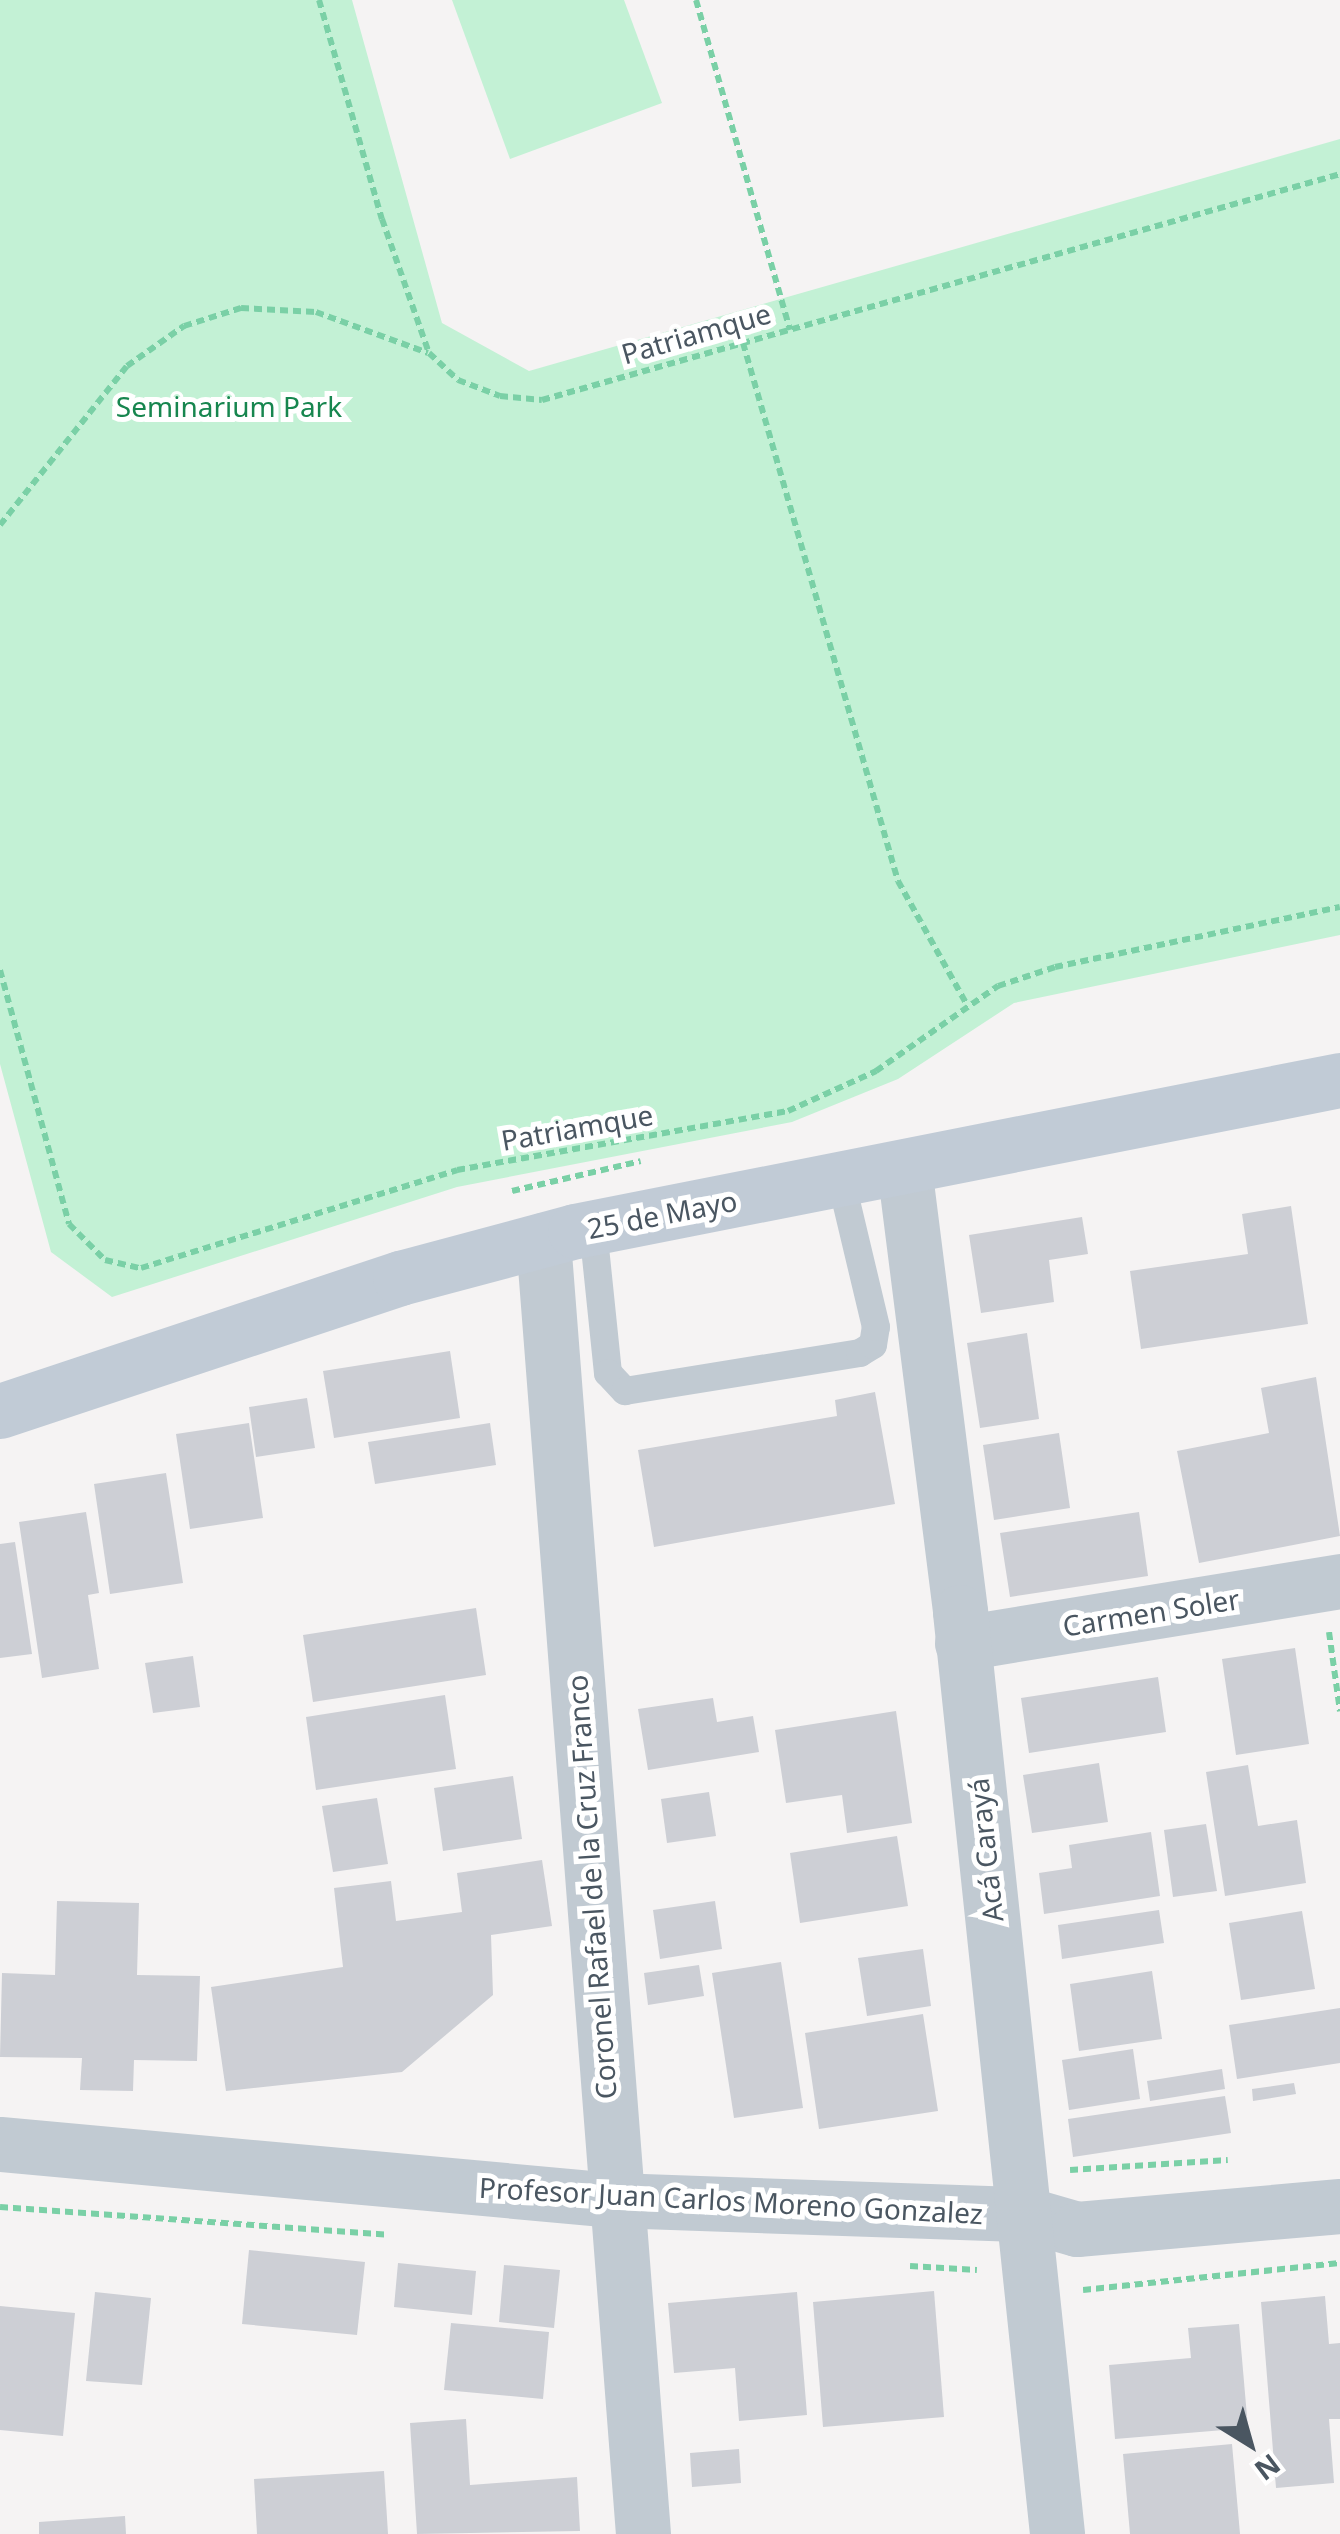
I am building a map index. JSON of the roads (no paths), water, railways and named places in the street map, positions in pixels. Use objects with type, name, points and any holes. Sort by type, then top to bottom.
[{"type":"main road","name":"25 de Mayo","points":[[0,1411],[400,1278],[568,1234],[1340,1080]]},
{"type":"street","name":"Acá Carayá","points":[[904,1167],[898,1314],[962,1643],[1057,2534]]},
{"type":"street","name":"Coronel Rafael de la Cruz Franco","points":[[568,1234],[579,1356],[614,2200],[643,2534]]},
{"type":"street","name":"Carmen Soler","points":[[962,1643],[1334,1598]]},
{"type":"street","name":"Profesor Juan Carlos Moreno Gonzalez","points":[[0,2144],[614,2200],[1025,2214],[1076,2229],[1340,2206]]},
{"type":"lane","points":[[579,1356],[608,1373],[625,1392],[860,1353],[873,1345],[898,1314],[841,1180]]},
{"type":"park label","name":"Seminarium Park","points":[[229,406]]}]
